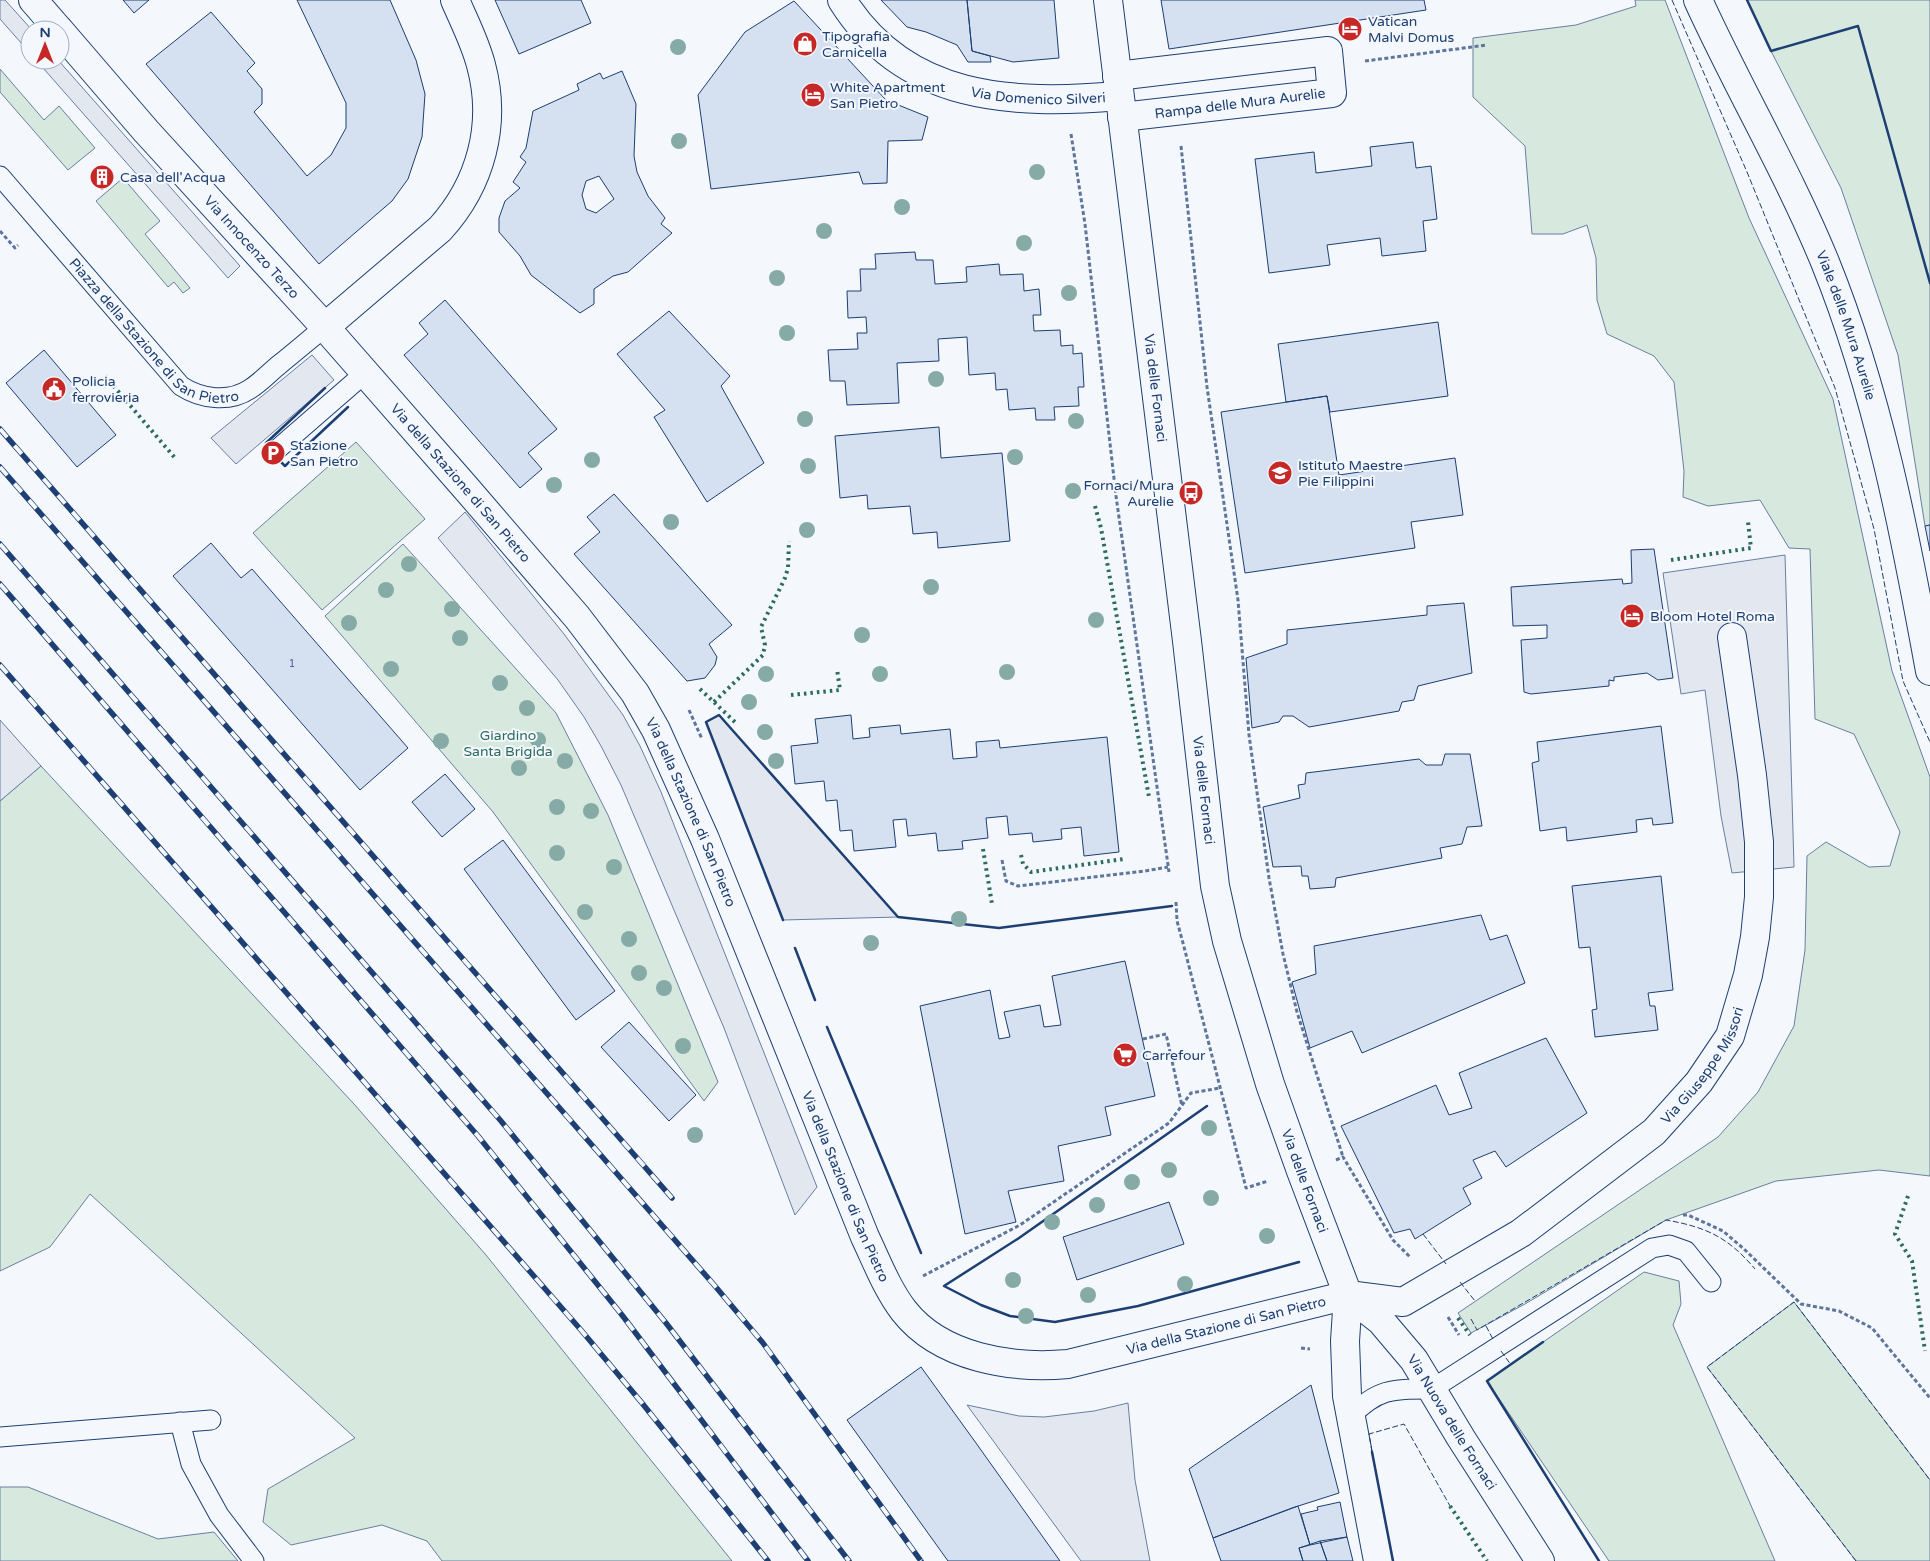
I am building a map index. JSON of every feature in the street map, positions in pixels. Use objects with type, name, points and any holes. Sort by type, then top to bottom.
[{"type":"street","name":"Via Innocenzo Terzo","points":[[33,0],[50,20]]},
{"type":"street","points":[[325,327],[440,230],[455,213],[467,194],[475,176],[485,136],[487,100],[481,64],[455,0]]},
{"type":"street","name":"Via Domenico Silveri","points":[[842,0],[863,27],[883,48],[903,64],[923,75],[945,83],[976,92],[1027,100],[1068,100],[1119,96]]},
{"type":"street","name":"Via delle Fornaci","points":[[1108,0],[1215,886],[1234,968],[1270,1084],[1348,1295],[1345,1370],[1350,1417],[1378,1561]]},
{"type":"street","name":"Viale delle Mura Aurelie","points":[[1698,0],[1814,236],[1849,326],[1870,394],[1905,536],[1930,671]]},
{"type":"street","name":"Via Innocenzo Terzo","points":[[70,43],[146,131],[325,327]]},
{"type":"street","name":"Rampa delle Mura Aurelie","points":[[1328,52],[1332,93],[1162,113],[1119,96],[1328,52]]},
{"type":"street","name":"Via della Stazione di San Pietro","points":[[325,327],[577,617],[635,693],[647,713],[704,839],[865,1237],[892,1294],[905,1313],[920,1328],[946,1344],[968,1354],[1012,1363],[1052,1366],[1102,1357],[1348,1295]]},
{"type":"street","name":"Via Giuseppe Missori","points":[[1348,1295],[1403,1302],[1522,1233],[1654,1132],[1699,1082],[1730,1036],[1748,975],[1755,937],[1759,897],[1759,842],[1732,637]]},
{"type":"street","name":"Via Nuova delle Fornaci","points":[[1348,1295],[1381,1321],[1414,1360],[1461,1438],[1540,1561]]},
{"type":"lane","name":"Piazza della Stazione di San Pietro","points":[[0,176],[181,386],[189,392],[214,398],[232,396],[249,390],[325,327]]},
{"type":"lane","points":[[273,454],[365,373]]},
{"type":"lane","points":[[1350,1417],[1364,1402],[1384,1392],[1403,1389],[1432,1389],[1652,1248],[1669,1245],[1686,1251],[1711,1282]]},
{"type":"lane","points":[[0,1437],[211,1420]]},
{"type":"lane","points":[[180,1422],[190,1464],[219,1515],[254,1561]]},
{"type":"path","name":"Rampa delle Mura Aurelie","points":[[1329,65],[1487,45]]},
{"type":"path","points":[[1162,113],[1178,123],[1207,387],[1238,600],[1249,735],[1273,897],[1296,1012],[1343,1157],[1393,1240],[1415,1263],[1428,1287],[1462,1339]]},
{"type":"path","points":[[1071,132],[1085,224],[1117,506],[1169,872]]},
{"type":"path","points":[[0,231],[16,248]]},
{"type":"path","points":[[1002,860],[1006,881],[1018,886],[1145,871],[1168,866]]},
{"type":"path","points":[[1176,902],[1177,922],[1246,1188],[1271,1181]]},
{"type":"path","points":[[1142,1039],[1166,1034],[1182,1106]]},
{"type":"path","points":[[923,1276],[1020,1225],[1169,1123],[1191,1093],[1220,1088]]},
{"type":"path","points":[[1328,1162],[1343,1157]]},
{"type":"path","points":[[1723,1231],[1801,1304],[1839,1311],[1872,1328],[1930,1398]]},
{"type":"path","points":[[918,1267],[927,1282]]},
{"type":"green space","points":[[1635,0],[1665,0],[1749,218],[1833,399],[1892,671],[1930,777],[1930,1176],[1879,1170],[1776,1181],[1666,1220],[1525,1304],[1471,1333],[1458,1313],[1718,1137],[1758,1092],[1794,1026],[1805,950],[1807,856],[1826,842],[1869,867],[1890,866],[1900,832],[1854,734],[1815,719],[1810,549],[1789,548],[1760,500],[1708,506],[1683,497],[1684,471],[1674,382],[1654,356],[1607,334],[1597,300],[1596,258],[1587,225],[1563,234],[1532,234],[1525,146],[1473,97],[1473,38],[1576,25],[1636,6]]},
{"type":"green space","points":[[1747,0],[1930,0],[1930,525],[1925,526],[1898,355],[1841,188]]},
{"type":"green space","points":[[0,69],[44,120],[59,106],[95,148],[68,170],[0,92]]},
{"type":"green space","points":[[123,178],[160,221],[145,234],[190,288],[183,293],[174,282],[168,287],[96,201]]},
{"type":"green space","points":[[356,442],[425,519],[322,610],[253,533]]},
{"type":"green space","name":"Giardino Santa Brigida","points":[[403,544],[556,713],[608,815],[718,1082],[704,1101],[493,812],[325,616]]},
{"type":"green space","points":[[41,766],[354,1104],[486,1255],[732,1561],[442,1561],[427,1541],[382,1525],[291,1545],[263,1522],[268,1489],[355,1438],[90,1194],[50,1247],[0,1271],[0,801]]},
{"type":"green space","points":[[1644,1272],[1679,1281],[1681,1304],[1673,1325],[1775,1561],[1609,1561],[1487,1381]]},
{"type":"green space","points":[[1794,1302],[1930,1480],[1930,1561],[1856,1561],[1707,1367]]},
{"type":"green space","points":[[0,1487],[28,1487],[158,1539],[214,1532],[238,1561],[0,1561]]},
{"type":"shaded area","points":[[0,0],[5,0],[23,20],[20,20],[20,42],[0,19]]},
{"type":"shaded area","points":[[45,70],[67,70],[240,266],[228,278]]},
{"type":"shaded area","points":[[312,355],[334,380],[236,464],[211,438]]},
{"type":"shaded area","points":[[465,512],[564,634],[623,715],[640,746],[661,792],[817,1187],[795,1215],[724,1028],[621,785],[601,746],[584,717],[558,680],[438,538]]},
{"type":"shaded area","points":[[1785,555],[1794,867],[1732,873],[1721,816],[1705,690],[1681,694],[1663,573]]},
{"type":"shaded area","points":[[719,715],[898,917],[783,920],[706,722]]},
{"type":"shaded area","points":[[0,720],[41,766],[0,801]]},
{"type":"shaded area","points":[[1128,1403],[1135,1480],[1150,1561],[1081,1561],[967,1405],[1019,1416],[1044,1417],[1094,1411]]},
{"type":"building","points":[[123,0],[149,0],[134,13]]},
{"type":"building","points":[[297,0],[390,0],[416,60],[425,94],[422,137],[408,179],[392,201],[319,264],[146,64],[211,12],[255,63],[247,71],[262,89],[262,104],[254,112],[307,176],[331,155],[346,128],[346,103]]},
{"type":"building","points":[[495,0],[581,0],[591,23],[519,54]]},
{"type":"building","points":[[881,0],[967,0],[972,51],[990,56],[991,62],[968,62],[957,45],[926,32],[907,27]]},
{"type":"building","points":[[967,0],[1054,0],[1059,58],[1013,62],[972,51]]},
{"type":"building","points":[[1161,0],[1424,0],[1426,10],[1169,49]]},
{"type":"building","points":[[794,1],[886,100],[928,117],[922,140],[888,141],[887,183],[863,184],[859,172],[711,189],[698,95],[745,32]]},
{"type":"building","points":[[622,71],[636,104],[634,156],[637,172],[648,196],[665,218],[661,224],[672,233],[628,272],[613,276],[594,289],[594,304],[580,313],[531,275],[520,256],[499,232],[499,218],[505,201],[520,188],[513,182],[526,162],[520,157],[526,148],[533,111],[579,90],[577,84],[600,73],[603,79]],"holes":[[[599,176],[614,199],[596,213],[586,209],[582,195],[586,181]]]},
{"type":"building","points":[[1413,142],[1416,168],[1431,166],[1437,219],[1423,221],[1426,251],[1382,256],[1380,238],[1327,245],[1330,265],[1269,273],[1255,159],[1314,152],[1316,173],[1372,166],[1370,147]]},
{"type":"building","name":"Casa dell'Acqua","points":[[103,173],[110,182],[102,190],[94,181]]},
{"type":"building","points":[[915,252],[916,260],[933,260],[935,284],[967,282],[966,267],[999,264],[1000,275],[1023,274],[1024,291],[1039,289],[1041,315],[1033,315],[1034,331],[1060,330],[1061,346],[1073,345],[1073,354],[1082,353],[1084,387],[1078,387],[1079,406],[1054,407],[1055,420],[1036,420],[1035,408],[1009,410],[1007,389],[996,390],[995,373],[969,375],[967,337],[938,339],[939,361],[897,363],[899,403],[847,405],[845,381],[830,381],[828,350],[858,349],[857,333],[867,333],[866,317],[848,318],[847,291],[861,291],[860,269],[876,269],[875,254]]},
{"type":"building","points":[[445,300],[557,429],[528,453],[542,469],[520,488],[404,355],[428,334],[419,323]]},
{"type":"building","points":[[669,311],[730,376],[721,386],[764,463],[707,502],[654,417],[665,410],[617,354]]},
{"type":"building","points":[[1438,322],[1448,396],[1330,412],[1327,396],[1286,402],[1278,344]]},
{"type":"building","points":[[44,350],[116,435],[77,467],[6,383]]},
{"type":"building","points":[[1327,396],[1339,475],[1455,458],[1463,515],[1411,522],[1415,548],[1245,573],[1221,412]]},
{"type":"building","points":[[939,427],[941,458],[1002,453],[1010,541],[938,548],[937,532],[913,534],[910,506],[868,509],[867,495],[840,498],[835,436]]},
{"type":"building","points":[[614,494],[732,625],[709,644],[717,657],[715,665],[705,678],[687,681],[574,554],[600,532],[587,517]]},
{"type":"building","points":[[1930,525],[1930,551],[1925,526]]},
{"type":"building","points":[[211,543],[241,578],[252,569],[408,748],[360,790],[173,576]]},
{"type":"building","points":[[1654,549],[1673,678],[1658,680],[1647,673],[1614,677],[1614,681],[1609,680],[1609,686],[1531,694],[1524,692],[1521,640],[1547,638],[1547,625],[1513,626],[1511,587],[1622,579],[1623,584],[1632,583],[1631,550]]},
{"type":"building","points":[[1464,603],[1472,673],[1418,686],[1414,700],[1402,702],[1399,711],[1309,727],[1293,716],[1283,716],[1279,722],[1252,728],[1246,658],[1287,644],[1287,630],[1427,615],[1427,606]]},
{"type":"building","points":[[851,715],[853,739],[870,737],[869,728],[900,725],[901,734],[950,729],[953,759],[977,757],[976,742],[999,740],[1000,748],[1107,737],[1119,852],[1084,856],[1081,827],[1061,829],[1062,839],[1033,842],[1032,833],[1009,835],[1007,816],[986,818],[988,838],[962,841],[963,849],[938,851],[936,833],[908,836],[906,819],[893,820],[896,847],[854,851],[852,830],[840,831],[837,800],[826,801],[824,781],[795,784],[791,746],[818,743],[815,719]]},
{"type":"building","points":[[1661,726],[1673,823],[1653,825],[1652,818],[1636,820],[1637,832],[1567,841],[1566,827],[1540,831],[1532,763],[1539,761],[1537,742]]},
{"type":"building","points":[[1445,754],[1470,754],[1482,826],[1467,827],[1462,844],[1440,848],[1442,858],[1336,878],[1335,887],[1310,889],[1308,876],[1302,876],[1301,866],[1273,867],[1263,807],[1300,798],[1298,785],[1305,784],[1306,773],[1419,759],[1426,765],[1442,765]]},
{"type":"building","points":[[445,774],[475,809],[442,837],[412,802]]},
{"type":"building","points":[[503,840],[615,991],[576,1020],[464,869]]},
{"type":"building","points":[[1661,876],[1673,990],[1648,993],[1650,1006],[1655,1006],[1658,1030],[1595,1037],[1592,1010],[1597,1009],[1590,947],[1579,948],[1572,886]]},
{"type":"building","points":[[1481,915],[1490,940],[1507,935],[1525,983],[1362,1053],[1352,1031],[1310,1048],[1292,982],[1316,974],[1314,946]]},
{"type":"building","points":[[1125,961],[1155,1096],[1105,1107],[1111,1135],[1058,1146],[1064,1181],[1008,1191],[1016,1222],[965,1234],[920,1006],[990,990],[999,1039],[1010,1037],[1004,1012],[1040,1005],[1044,1027],[1061,1025],[1052,976]]},
{"type":"building","points":[[629,1022],[696,1095],[669,1121],[601,1047]]},
{"type":"building","points":[[1546,1038],[1587,1113],[1506,1167],[1495,1151],[1473,1160],[1482,1178],[1463,1188],[1471,1204],[1415,1239],[1410,1229],[1394,1233],[1341,1126],[1436,1085],[1449,1115],[1472,1108],[1459,1073]]},
{"type":"building","points":[[1169,1202],[1184,1244],[1077,1280],[1063,1237]]},
{"type":"building","points":[[921,1367],[1060,1561],[948,1561],[847,1420]]},
{"type":"building","points":[[1311,1385],[1339,1493],[1292,1508],[1213,1538],[1189,1469]]},
{"type":"building","points":[[1340,1502],[1347,1537],[1310,1545],[1301,1514],[1318,1510],[1317,1507]]},
{"type":"building","points":[[1298,1506],[1310,1545],[1299,1548],[1303,1561],[1221,1561],[1213,1538]]},
{"type":"building","points":[[1347,1537],[1353,1561],[1327,1561],[1320,1541]]},
{"type":"building","points":[[1320,1541],[1327,1561],[1303,1561],[1299,1548]]},
{"type":"railway","points":[[0,429],[672,1198]]},
{"type":"railway","points":[[0,467],[763,1343],[921,1561]]},
{"type":"railway","points":[[0,544],[501,1121],[666,1323],[849,1561]]},
{"type":"railway","points":[[0,584],[478,1136],[622,1315],[808,1561]]},
{"type":"railway","points":[[0,665],[581,1330],[768,1561]]},
{"type":"hedge","points":[[105,376],[175,458]]},
{"type":"hedge","points":[[1095,506],[1101,528],[1149,797]]},
{"type":"hedge","points":[[1671,560],[1751,548],[1748,522]]},
{"type":"hedge","points":[[714,702],[763,655],[765,645],[761,627],[785,578],[788,568],[789,541]]},
{"type":"hedge","points":[[791,695],[840,690],[837,669]]},
{"type":"hedge","points":[[700,689],[736,723]]},
{"type":"hedge","points":[[983,849],[992,904]]},
{"type":"hedge","points":[[1021,855],[1023,864],[1031,872],[1124,859]]},
{"type":"hedge","points":[[1908,1196],[1895,1234],[1912,1261],[1925,1351]]},
{"type":"hedge","points":[[1458,1318],[1470,1335]]},
{"type":"hedge","points":[[1450,1506],[1487,1561]]},
{"type":"fence","points":[[1672,0],[1747,172],[1835,388],[1874,529],[1903,681],[1930,742]]},
{"type":"fence","points":[[1471,1319],[1477,1330],[1666,1220],[1705,1230],[1726,1241],[1755,1269]]},
{"type":"fence","points":[[1423,1234],[1446,1264]]},
{"type":"fence","points":[[1460,1282],[1475,1301]]},
{"type":"fence","points":[[1856,1561],[1707,1367],[1794,1302],[1930,1480]]},
{"type":"fence","points":[[1486,1326],[1494,1341]]},
{"type":"fence","points":[[1501,1351],[1511,1365]]},
{"type":"fence","points":[[1372,1452],[1369,1434],[1404,1424],[1450,1506]]},
{"type":"wall","points":[[1747,0],[1771,51],[1858,26],[1930,283]]},
{"type":"wall","points":[[269,448],[266,443],[325,388]]},
{"type":"wall","points":[[277,458],[285,466],[348,407]]},
{"type":"wall","points":[[783,920],[706,722],[719,715],[898,917],[999,928],[1172,906]]},
{"type":"wall","points":[[795,948],[815,1000]]},
{"type":"wall","points":[[827,1027],[921,1253]]},
{"type":"wall","points":[[1207,1106],[1019,1238],[944,1286],[981,1305],[1010,1316],[1055,1322],[1138,1306],[1299,1262]]},
{"type":"wall","points":[[1543,1342],[1487,1381],[1599,1561]]},
{"type":"wall","points":[[1372,1452],[1393,1561]]},
{"type":"place","name":"Vatican Malvi Domus","points":[[1350,29]]},
{"type":"place","name":"Tipografia Carnicella","points":[[805,44]]},
{"type":"place","name":"White Apartment San Pietro","points":[[813,95]]},
{"type":"place","name":"Casa dell'Acqua","points":[[102,177]]},
{"type":"place","name":"Policia ferrovieria","points":[[54,389]]},
{"type":"place","name":"Stazione San Pietro","points":[[273,453]]},
{"type":"place","name":"Istituto Maestre Pie Filippini","points":[[1280,473]]},
{"type":"place","name":"Fornaci/Mura Aurelie","points":[[1191,493]]},
{"type":"place","name":"Bloom Hotel Roma","points":[[1632,616]]},
{"type":"place","name":"Carrefour","points":[[1125,1055]]}]
